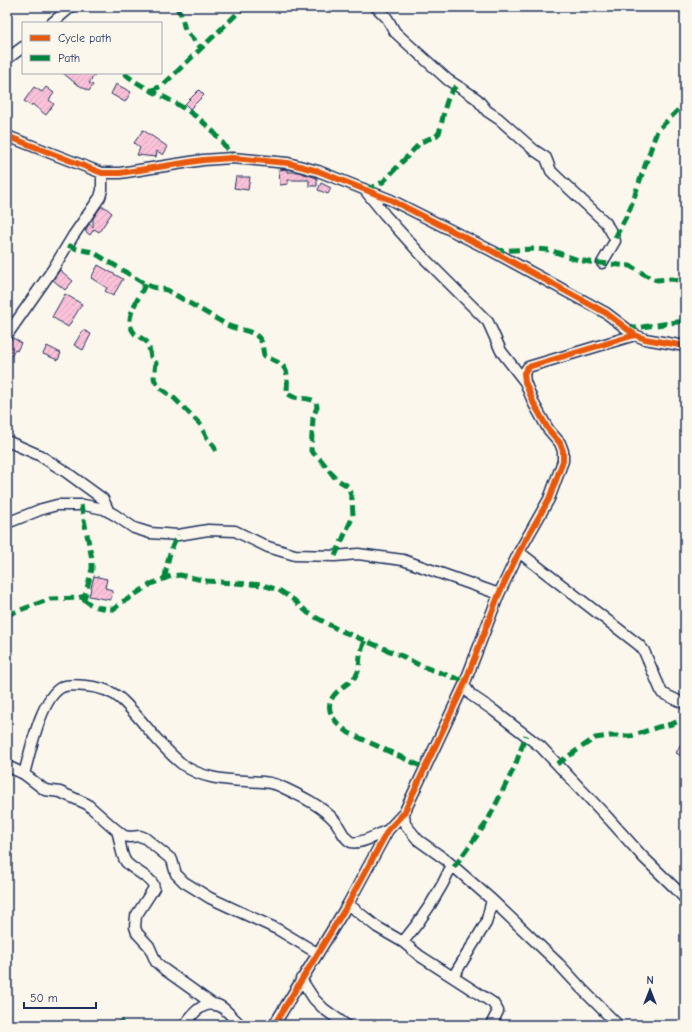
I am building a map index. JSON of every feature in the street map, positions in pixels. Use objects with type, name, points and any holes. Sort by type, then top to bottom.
[{"type":"street","points":[[53,22],[71,7]]},
{"type":"street","points":[[376,7],[387,18],[395,32],[448,80],[477,99],[487,111],[499,119],[534,150],[546,158],[551,171],[606,223],[614,236],[615,241],[602,263]]},
{"type":"street","points":[[7,59],[22,47]]},
{"type":"street","points":[[7,136],[102,173],[133,171],[202,160],[232,158],[288,163],[318,171],[392,200],[556,285],[606,313],[635,335],[645,339],[685,346]]},
{"type":"street","points":[[7,334],[49,275],[73,236],[100,198],[102,190],[102,173]]},
{"type":"street","points":[[274,1025],[348,904],[388,830],[404,813],[464,685],[499,594],[519,552],[549,499],[563,461],[563,451],[560,443],[548,429],[534,404],[525,382],[501,351],[488,322],[419,253],[364,189]]},
{"type":"street","points":[[525,382],[524,373],[528,367],[635,335]]},
{"type":"street","points":[[7,440],[39,455],[66,472],[103,499],[109,512]]},
{"type":"street","points":[[7,522],[57,505],[90,505],[109,512],[134,528],[150,533],[178,535],[208,530],[235,531],[268,547],[295,555],[335,556],[358,554],[398,559],[499,594]]},
{"type":"street","points":[[519,552],[639,645],[644,652],[662,693],[685,704]]},
{"type":"street","points":[[24,774],[36,726],[55,692],[62,687],[70,685],[99,688],[112,693],[121,699],[182,764],[195,772],[231,780],[274,783],[284,787],[326,812],[335,821],[347,839],[352,842],[365,841],[388,830]]},
{"type":"street","points":[[464,685],[471,695],[515,726],[541,747],[643,857],[685,899]]},
{"type":"street","points":[[7,766],[24,774],[45,790],[60,792],[87,804],[117,831],[127,837],[140,836],[145,838],[172,860],[173,868],[176,874],[184,882],[210,898],[277,929],[317,954]]},
{"type":"street","points":[[404,813],[405,824],[418,840],[452,866],[492,900],[559,964],[618,1025]]},
{"type":"street","points":[[117,831],[121,842],[123,856],[126,862],[153,884],[154,888],[136,916],[135,928],[137,933],[149,946],[156,962],[165,970],[222,1008],[241,1025]]},
{"type":"street","points":[[403,942],[433,902],[452,866]]},
{"type":"street","points":[[453,977],[486,923],[492,900]]},
{"type":"street","points":[[348,904],[376,928],[403,942],[420,956],[493,1003],[498,1011],[491,1025]]},
{"type":"street","points":[[301,979],[314,999],[324,1009],[346,1025]]},
{"type":"street","points":[[185,1025],[201,1007],[207,1004],[214,1004]]},
{"type":"building","points":[[64,74],[95,74],[89,83],[93,85],[89,91],[75,83]]},
{"type":"building","points":[[116,84],[131,92],[125,102],[111,94]]},
{"type":"building","points":[[34,87],[42,92],[46,87],[54,93],[49,100],[54,104],[46,115],[32,104],[31,106],[24,101]]},
{"type":"building","points":[[199,90],[204,95],[190,109],[185,104]]},
{"type":"building","points":[[143,130],[168,147],[163,155],[157,151],[156,157],[137,155],[140,148],[134,143]]},
{"type":"building","points":[[287,169],[287,172],[298,172],[317,178],[317,186],[309,186],[309,180],[288,180],[288,184],[280,185],[279,170]]},
{"type":"building","points":[[236,177],[250,177],[248,190],[234,188]]},
{"type":"building","points":[[321,183],[331,188],[328,194],[318,190]]},
{"type":"building","points":[[101,207],[105,207],[112,213],[99,232],[94,229],[90,235],[85,231],[89,224],[93,227],[93,218]]},
{"type":"building","points":[[98,265],[123,279],[113,296],[105,291],[107,288],[91,278]]},
{"type":"building","points":[[60,270],[73,281],[65,290],[53,280]]},
{"type":"building","points":[[65,294],[82,304],[68,327],[52,317]]},
{"type":"building","points":[[83,330],[91,334],[83,350],[74,345]]},
{"type":"building","points":[[13,338],[21,343],[17,351],[15,350],[12,355],[7,352],[7,341]]},
{"type":"building","points":[[47,346],[61,353],[58,360],[43,354]]},
{"type":"building","points":[[94,576],[107,579],[105,588],[113,590],[110,600],[89,596]]},
{"type":"building","points":[[685,736],[685,758],[676,753]]},
{"type":"marked path","points":[[176,7],[181,14],[185,30],[201,48]]},
{"type":"marked path","points":[[151,91],[163,85],[244,7]]},
{"type":"marked path","points":[[125,74],[137,83],[173,102],[203,122],[222,142],[232,158]]},
{"type":"marked path","points":[[366,190],[383,182],[421,142],[436,136],[439,133],[449,95],[457,85]]},
{"type":"marked path","points":[[615,238],[630,209],[657,131],[685,103]]},
{"type":"marked path","points":[[68,245],[77,249],[93,252],[145,284],[167,290],[227,325],[256,335],[260,338],[262,343],[264,356],[283,366],[287,374],[287,393],[294,397],[309,399],[316,402],[317,407],[313,418],[311,451],[321,460],[336,479],[348,486],[352,499],[353,516],[335,556]]},
{"type":"marked path","points":[[494,251],[535,249],[550,250],[578,260],[630,266],[657,280],[671,279],[685,281]]},
{"type":"marked path","points":[[145,284],[131,315],[131,328],[135,334],[148,343],[151,357],[156,363],[155,381],[160,388],[174,398],[200,424],[207,438],[214,446],[217,456]]},
{"type":"marked path","points":[[627,329],[685,321]]},
{"type":"marked path","points":[[7,615],[50,599],[78,598],[85,596],[92,569],[92,559],[81,505]]},
{"type":"marked path","points":[[165,578],[169,556],[178,535]]},
{"type":"marked path","points":[[83,598],[89,604],[97,607],[114,609],[122,602],[151,584],[171,576],[180,575],[207,581],[263,585],[279,590],[294,600],[308,613],[337,629],[402,656],[421,666],[461,680],[464,685]]},
{"type":"marked path","points":[[365,641],[360,654],[357,674],[333,697],[330,703],[331,714],[338,724],[349,733],[425,768]]},
{"type":"marked path","points":[[557,764],[595,738],[609,736],[631,736],[672,724],[685,718]]},
{"type":"marked path","points":[[454,867],[487,822],[515,766],[526,735]]},
{"type":"marked path","points":[[114,1025],[125,1021]]},
{"type":"cycle path","points":[[7,136],[102,173],[120,173],[203,160],[232,158],[288,163],[318,171],[391,200],[492,251],[606,313],[635,335],[645,339],[685,346]]},
{"type":"cycle path","points":[[274,1025],[348,904],[388,830],[404,813],[464,685],[499,594],[519,552],[549,499],[563,461],[563,451],[560,443],[548,429],[534,404],[525,382],[524,373],[528,367],[635,335]]}]
